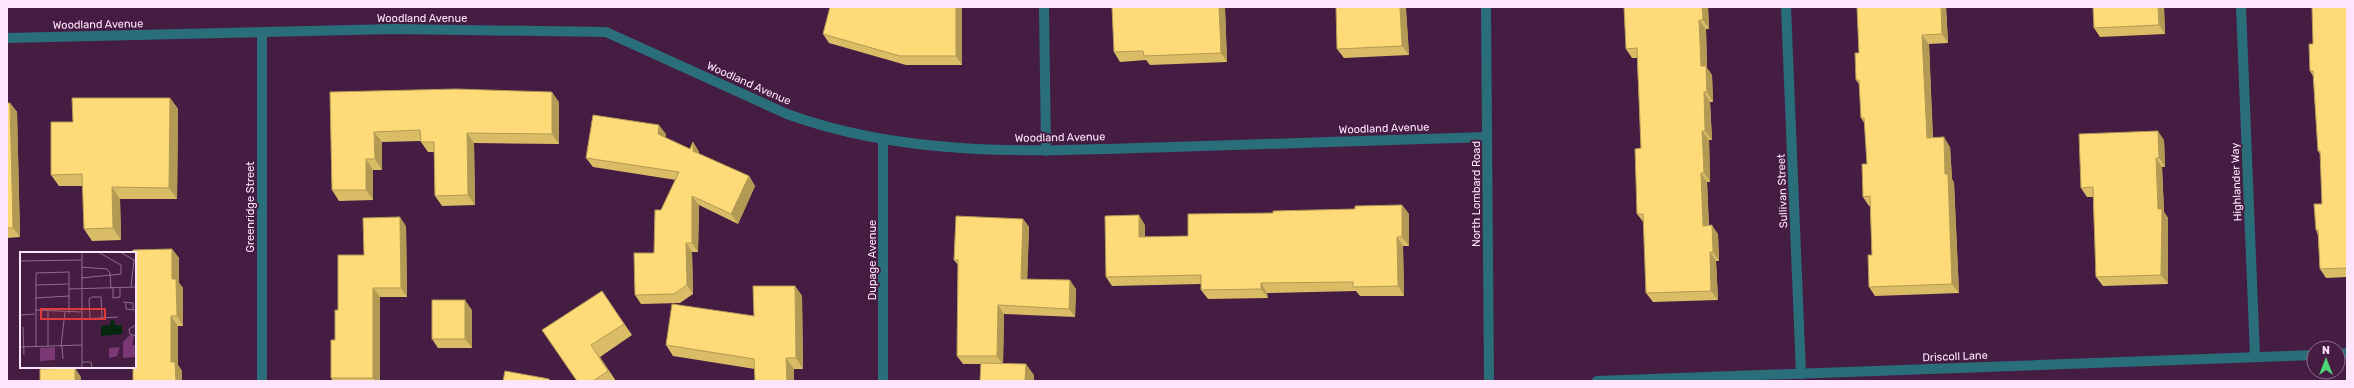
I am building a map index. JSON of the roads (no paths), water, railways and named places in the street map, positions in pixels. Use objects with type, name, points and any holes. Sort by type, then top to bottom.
[{"type":"street","points":[[1044,7],[1046,151]]},
{"type":"street","name":"North Lombard Road","points":[[1486,7],[1489,381]]},
{"type":"street","name":"Sullivan Street","points":[[1786,7],[1801,374]]},
{"type":"street","name":"Highlander Way","points":[[2241,7],[2255,357]]},
{"type":"street","name":"Woodland Avenue","points":[[7,38],[394,29],[606,32],[787,114],[816,124],[883,139],[967,149],[1046,151],[1487,137]]},
{"type":"street","name":"Greenridge Street","points":[[262,32],[262,381]]},
{"type":"street","name":"Dupage Avenue","points":[[883,139],[883,381]]},
{"type":"street","name":"Driscoll Lane","points":[[1597,381],[2306,355]]}]
